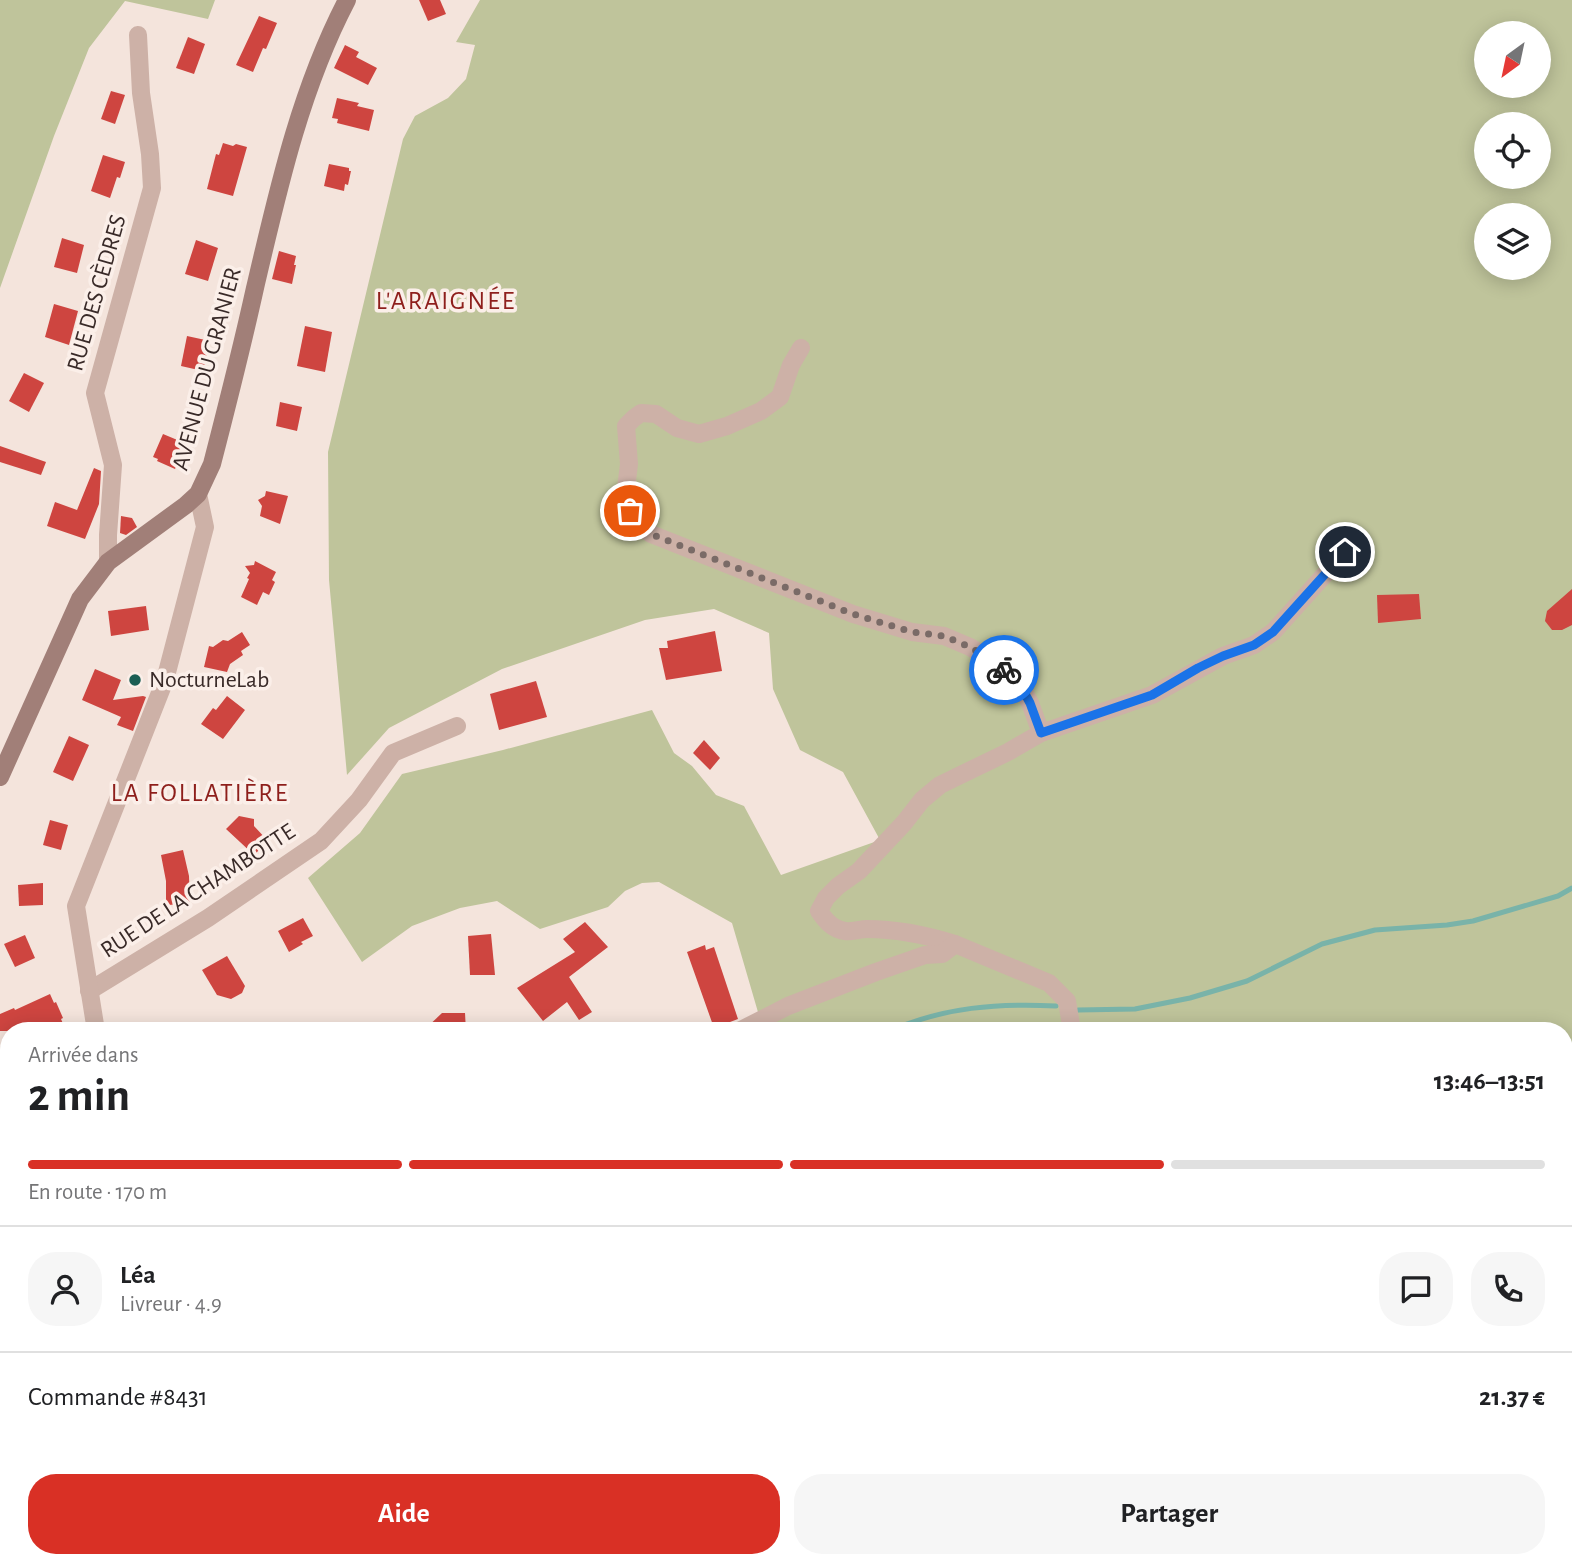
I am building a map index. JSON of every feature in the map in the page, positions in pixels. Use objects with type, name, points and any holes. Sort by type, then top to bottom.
[{"type":"main road","name":"AVENUE DU GRANIER","points":[[0,777],[80,599],[108,562],[198,494],[212,464],[270,223],[298,121],[307,93],[347,0]]},
{"type":"street","name":"RUE DES CÈDRES","points":[[108,562],[113,466],[95,393],[152,188],[141,93],[138,35]]},
{"type":"street","points":[[801,348],[779,397],[761,411],[727,426],[699,434],[677,428],[656,414],[641,413],[626,426],[629,464],[625,497],[637,524],[651,534],[853,614],[912,632],[944,636],[970,647],[998,664],[1024,692],[1041,733]]},
{"type":"street","points":[[94,1022],[76,906],[164,680],[205,527],[198,494]]},
{"type":"street","points":[[1071,1022],[1068,1001],[1049,983],[980,953],[909,932],[867,929],[845,931],[826,921],[820,911],[826,898],[859,871],[922,800],[940,785],[1041,733],[1152,695],[1198,668],[1254,645],[1273,632],[1345,552]]},
{"type":"street","name":"RUE DE LA CHAMBOTTE","points":[[89,991],[208,918],[321,841],[359,800],[393,752],[457,726]]},
{"type":"street","points":[[757,1022],[788,1006],[925,955],[942,954],[955,944]]},
{"type":"green space","points":[[0,0],[215,0],[208,19],[125,1],[89,48],[54,136],[0,288]]},
{"type":"green space","points":[[480,0],[1572,0],[1572,1022],[764,1022],[760,1019],[732,923],[659,882],[642,883],[625,891],[608,907],[540,929],[497,901],[460,908],[412,926],[362,962],[308,878],[360,833],[402,774],[652,710],[674,753],[692,766],[716,795],[744,806],[781,875],[880,840],[843,772],[800,750],[773,689],[769,633],[714,609],[645,620],[502,669],[389,728],[347,775],[329,580],[328,452],[403,139],[415,116],[448,98],[466,79],[475,45],[456,42]]},
{"type":"building","points":[[419,0],[440,0],[446,14],[428,21]]},
{"type":"building","points":[[259,16],[277,23],[253,72],[236,65]]},
{"type":"building","points":[[188,37],[205,44],[194,74],[176,68]]},
{"type":"building","points":[[345,45],[359,52],[356,57],[377,68],[368,85],[334,68]]},
{"type":"building","points":[[111,91],[125,95],[115,124],[101,119]]},
{"type":"building","points":[[337,98],[374,110],[369,131],[337,123],[338,119],[332,118]]},
{"type":"building","points":[[223,143],[247,147],[233,196],[207,189],[216,154],[219,155]]},
{"type":"building","points":[[103,155],[125,162],[110,198],[91,191]]},
{"type":"building","points":[[329,164],[349,168],[351,171],[344,191],[324,186]]},
{"type":"building","points":[[62,238],[84,245],[77,273],[54,267]]},
{"type":"building","points":[[196,240],[218,248],[208,281],[185,274]]},
{"type":"building","points":[[279,251],[296,256],[292,284],[272,279]]},
{"type":"building","points":[[54,304],[78,311],[69,345],[45,337]]},
{"type":"building","points":[[305,326],[332,332],[325,372],[297,366]]},
{"type":"building","points":[[187,336],[210,341],[203,371],[181,366]]},
{"type":"building","points":[[24,373],[44,383],[29,412],[9,401]]},
{"type":"building","points":[[280,402],[302,407],[297,431],[276,426]]},
{"type":"building","points":[[163,434],[187,444],[175,469],[153,457]]},
{"type":"building","points":[[0,446],[46,462],[41,475],[0,462]]},
{"type":"building","points":[[94,468],[101,471],[99,504],[85,539],[47,526],[55,502],[77,510]]},
{"type":"building","points":[[266,491],[288,496],[280,524],[260,516],[262,506],[258,500],[265,496]]},
{"type":"building","points":[[121,516],[132,518],[137,527],[126,535],[120,533]]},
{"type":"building","points":[[255,561],[276,572],[269,595],[263,592],[257,605],[241,597],[250,573],[245,566],[254,565]]},
{"type":"building","points":[[1572,589],[1572,625],[1562,630],[1552,630],[1545,621],[1547,611]]},
{"type":"building","points":[[1419,594],[1421,619],[1378,623],[1377,595]]},
{"type":"building","points":[[146,606],[149,630],[111,636],[108,611]]},
{"type":"building","points":[[715,631],[722,671],[666,680],[659,648],[668,648],[667,641]]},
{"type":"building","points":[[242,632],[250,645],[241,651],[243,655],[230,664],[227,672],[204,667],[209,646],[213,647],[223,640],[228,641]]},
{"type":"building","points":[[95,669],[121,680],[113,700],[146,697],[133,731],[117,725],[121,717],[82,700]]},
{"type":"building","points":[[536,681],[547,717],[499,730],[490,694]]},
{"type":"building","points":[[227,696],[245,710],[223,739],[201,724]]},
{"type":"building","points":[[69,736],[89,745],[73,781],[53,772]]},
{"type":"building","points":[[704,740],[720,758],[710,770],[693,753]]},
{"type":"building","points":[[239,816],[254,819],[254,826],[268,841],[254,855],[226,829]]},
{"type":"building","points":[[50,820],[68,825],[61,850],[43,845]]},
{"type":"building","points":[[183,850],[189,876],[190,904],[166,905],[166,881],[161,855]]},
{"type":"building","points":[[43,883],[43,905],[19,906],[18,885]]},
{"type":"building","points":[[303,918],[313,936],[289,952],[278,931]]},
{"type":"building","points":[[585,922],[608,947],[569,977],[592,1012],[579,1020],[567,1002],[543,1021],[517,988],[575,952],[563,939]]},
{"type":"building","points":[[491,934],[495,975],[470,975],[468,936]]},
{"type":"building","points":[[25,935],[35,958],[15,967],[4,944]]},
{"type":"building","points":[[705,945],[706,950],[714,947],[738,1019],[712,1022],[687,952]]},
{"type":"building","points":[[227,956],[245,986],[242,993],[231,999],[217,995],[202,970]]},
{"type":"building","points":[[50,994],[54,1003],[56,1002],[62,1022],[0,1022],[0,1014],[14,1008],[15,1010]]},
{"type":"building","points":[[442,1013],[465,1013],[466,1022],[432,1022]]},
{"type":"waterway","points":[[1078,1010],[1135,1009],[1190,998],[1247,981],[1322,944],[1375,930],[1473,921],[1558,896],[1572,888]]},
{"type":"waterway","points":[[913,1022],[972,1008],[1056,1006]]},
{"type":"way so far","points":[[630,511],[637,524],[651,534],[853,614],[912,632],[944,636],[970,647],[1004,670]]},
{"type":"place","name":"NocturneLab","points":[[135,680]]},
{"type":"district","name":"L'ARAIGNÉE","points":[[446,301]]},
{"type":"district","name":"LA FOLLATIÈRE","points":[[200,793]]},
{"type":"route","points":[[1004,670],[1024,692],[1041,733],[1152,695],[1198,668],[1254,645],[1273,632],[1345,552]]}]
